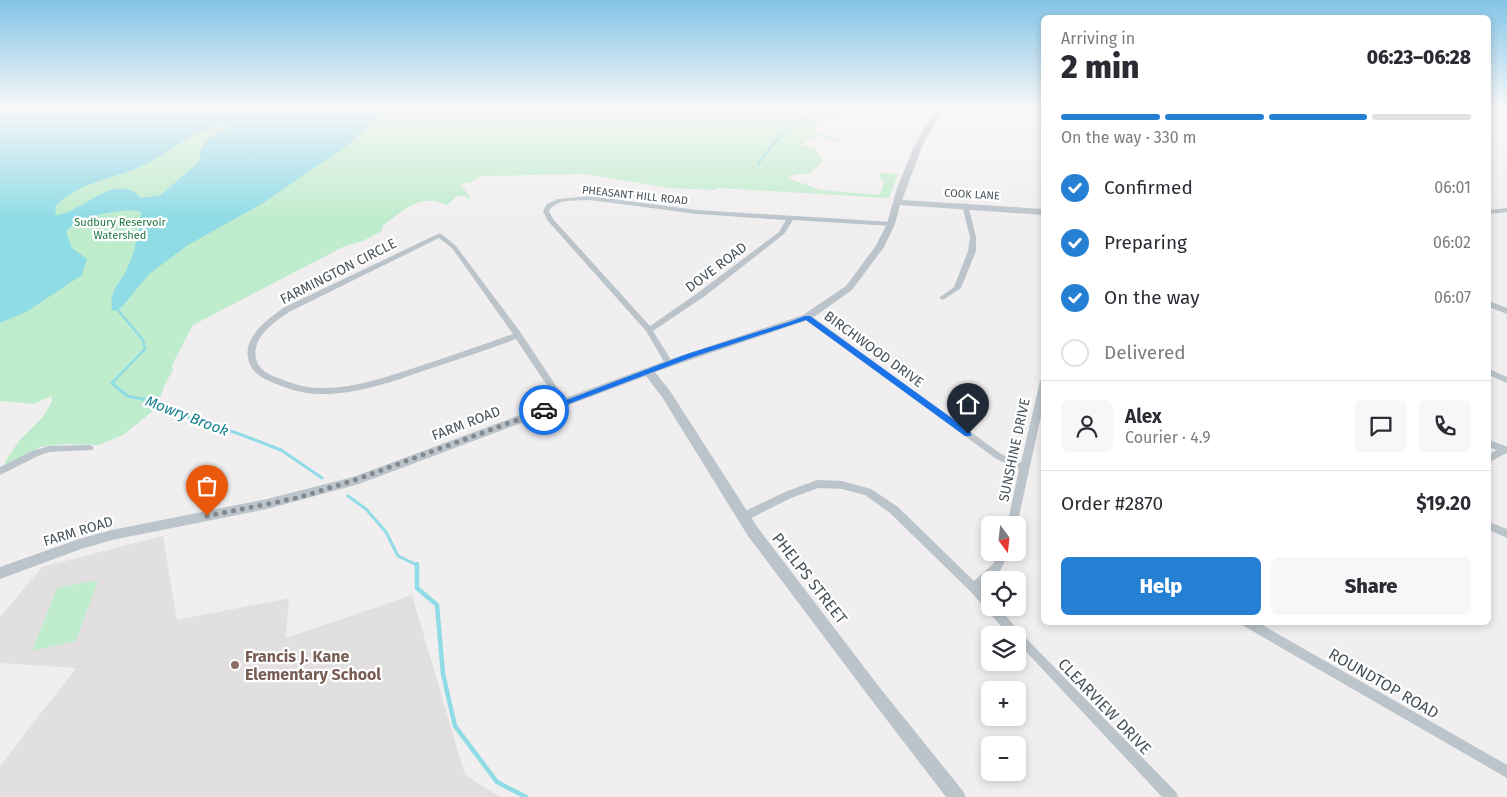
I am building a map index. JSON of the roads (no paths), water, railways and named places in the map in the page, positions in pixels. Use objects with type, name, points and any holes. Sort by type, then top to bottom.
[{"type":"street","name":"FARM ROAD","points":[[0,573],[79,544],[112,535],[267,504],[326,490],[410,461],[669,363],[792,324],[807,317],[849,288],[879,247],[891,224],[900,191],[919,145]]},
{"type":"street","name":"PHEASANT HILL ROAD","points":[[669,363],[649,330],[550,220],[546,211],[549,205],[560,200],[590,198],[666,209],[891,224]]},
{"type":"street","name":"COOK LANE","points":[[898,202],[965,205],[1041,212]]},
{"type":"street","points":[[943,298],[957,288],[972,251],[973,237],[965,205]]},
{"type":"street","points":[[1491,212],[1507,210]]},
{"type":"street","name":"DOVE ROAD","points":[[649,330],[702,294],[782,233],[791,217]]},
{"type":"street","name":"FARMINGTON CIRCLE","points":[[518,336],[384,381],[352,389],[323,392],[296,388],[268,378],[254,367],[251,353],[255,341],[265,325],[286,310],[440,235],[454,247],[518,336],[563,402]]},
{"type":"street","points":[[1491,305],[1507,311]]},
{"type":"street","name":"BIRCHWOOD DRIVE","points":[[807,317],[998,456],[1025,469]]},
{"type":"street","name":"PHELPS STREET","points":[[648,371],[666,394],[743,517],[768,553],[875,694],[957,797]]},
{"type":"street","points":[[1491,373],[1507,380]]},
{"type":"street","name":"SUNSHINE DRIVE","points":[[1014,516],[1041,395]]},
{"type":"street","points":[[1491,444],[1506,450]]},
{"type":"street","points":[[0,471],[35,453],[49,449],[88,448]]},
{"type":"street","points":[[1491,458],[1506,450]]},
{"type":"street","name":"CLEARVIEW DRIVE","points":[[743,517],[788,495],[817,484],[842,484],[868,492],[894,510],[981,595]]},
{"type":"street","points":[[1491,527],[1507,534]]},
{"type":"street","points":[[973,587],[984,580],[1001,561]]},
{"type":"street","name":"CLEARVIEW DRIVE","points":[[1000,616],[1008,626]]},
{"type":"street","name":"ROUNDTOP ROAD","points":[[1251,625],[1507,772]]},
{"type":"street","name":"CLEARVIEW DRIVE","points":[[1026,645],[1171,797]]},
{"type":"water","points":[[0,145],[176,145],[140,167],[77,191],[55,207],[56,215],[77,207],[110,190],[121,188],[131,191],[141,198],[161,195],[201,160],[199,153],[204,145],[347,145],[263,203],[188,245],[149,274],[121,308],[112,311],[113,293],[133,255],[141,212],[108,213],[75,223],[66,232],[72,248],[87,259],[82,275],[26,312],[0,323]]},
{"type":"waterway","points":[[758,164],[773,145]]},
{"type":"waterway","name":"Mowry Brook","points":[[116,379],[145,349],[143,340],[117,309]]},
{"type":"waterway","name":"Mowry Brook","points":[[116,379],[112,383],[127,396],[157,402],[198,422],[234,432],[281,450],[322,478]]},
{"type":"waterway","name":"Mowry Brook","points":[[348,496],[366,509],[386,532],[398,556],[417,565]]},
{"type":"waterway","name":"Mowry Brook","points":[[417,565],[417,588],[437,605],[443,674],[455,726],[497,782],[526,797]]},
{"type":"place","name":"Francis J. Kane Elementary School","points":[[235,665]]},
{"type":"park label","name":"Sudbury Reservoir Watershed","points":[[120,228]]}]
